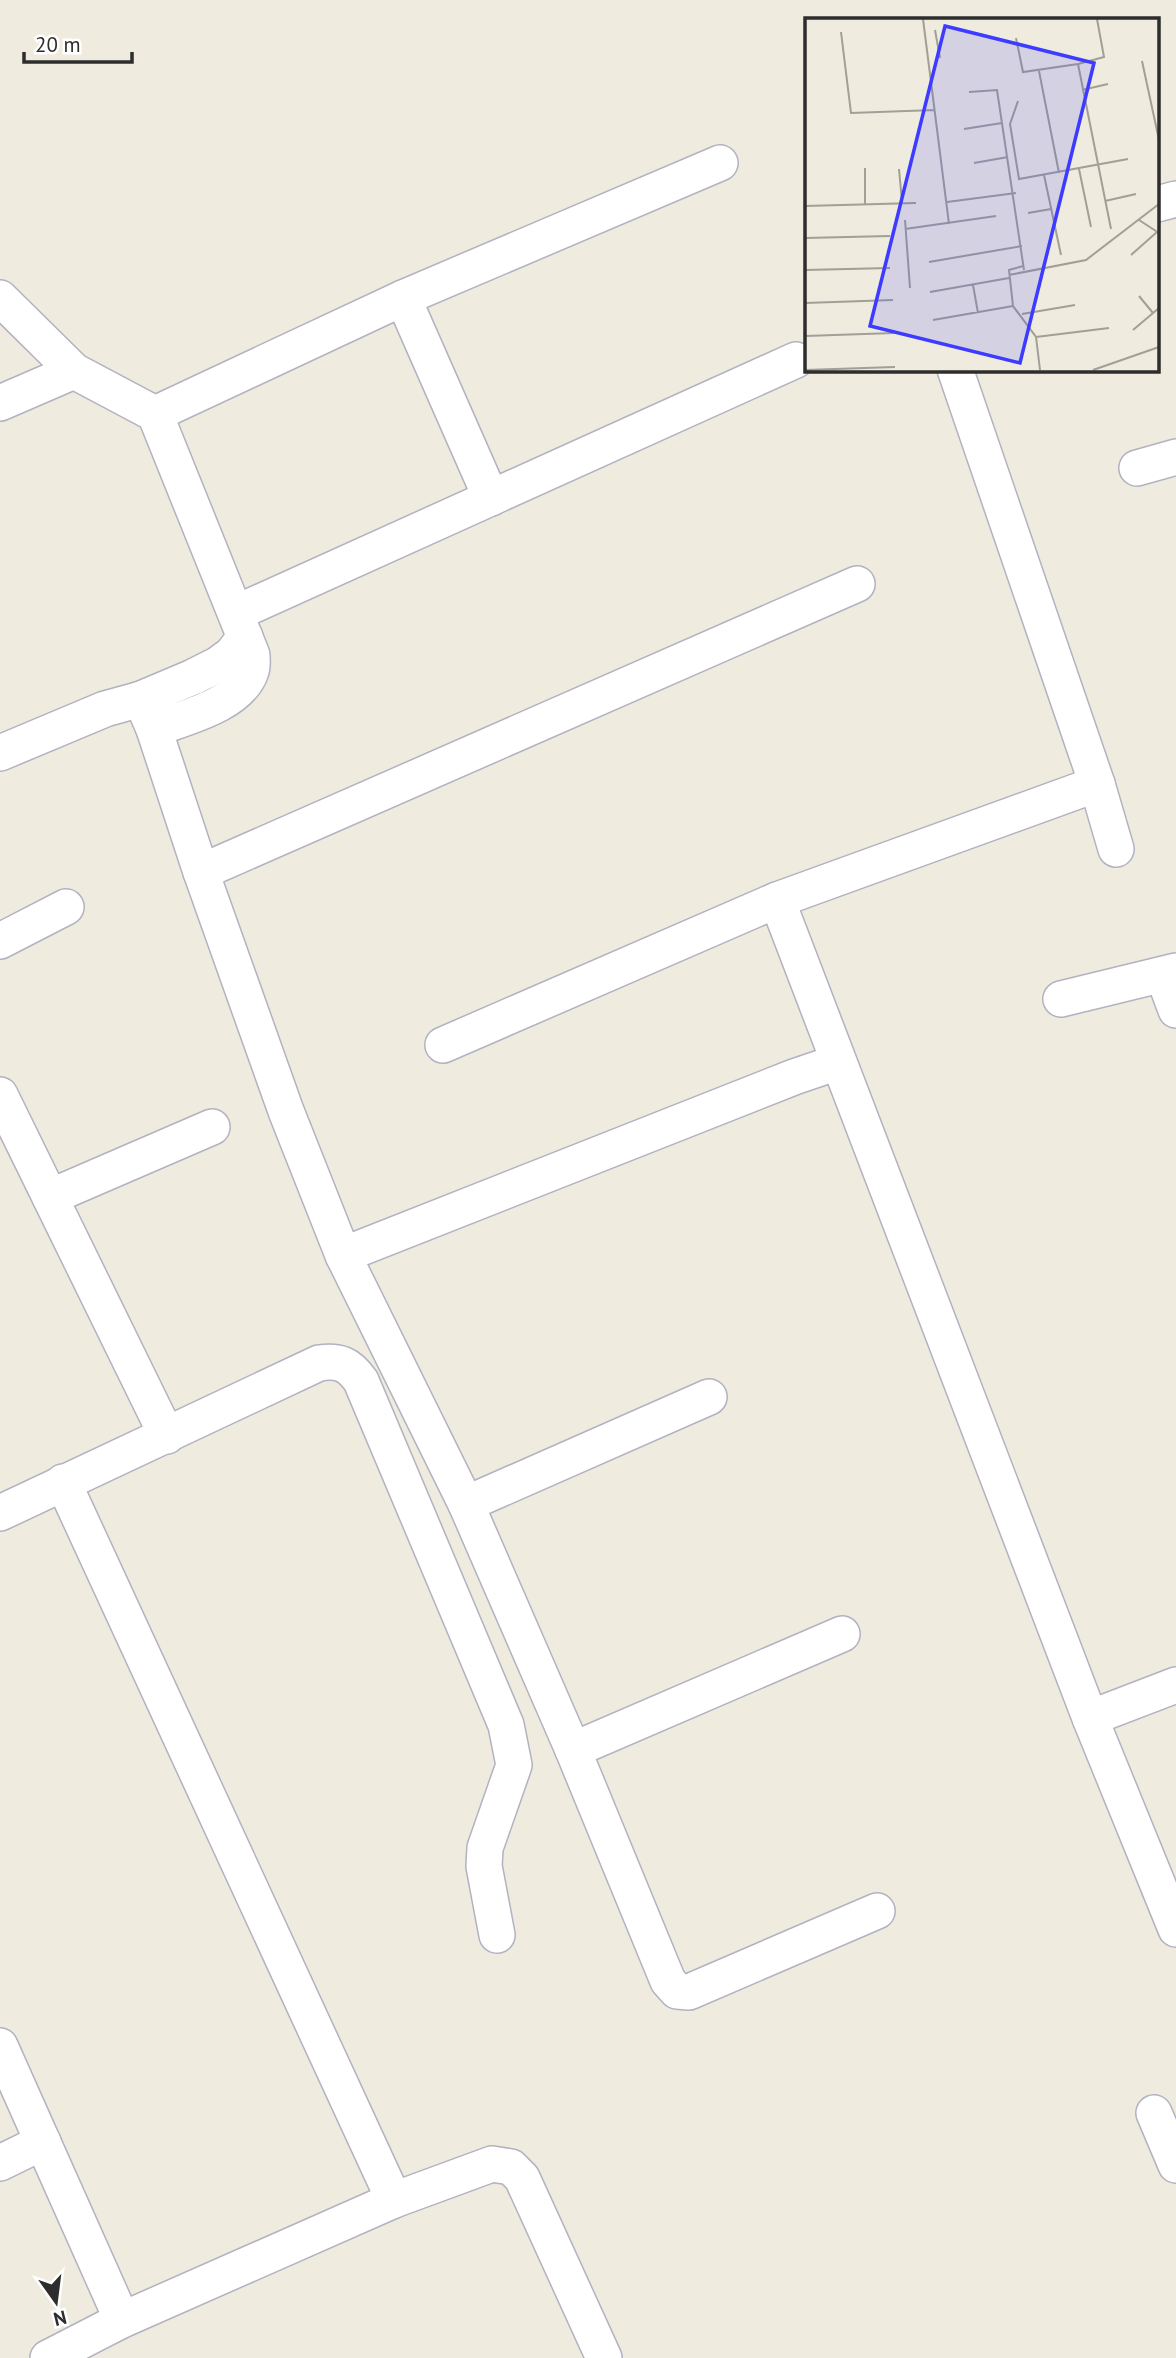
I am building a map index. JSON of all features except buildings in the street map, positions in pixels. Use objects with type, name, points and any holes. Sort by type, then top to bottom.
[{"type":"street","points":[[155,414],[403,298],[720,163]]},
{"type":"street","points":[[1158,204],[1176,199]]},
{"type":"street","points":[[0,298],[74,371],[155,414],[241,625],[232,654],[148,714],[105,709],[0,753]]},
{"type":"street","points":[[403,298],[491,498]]},
{"type":"street","points":[[241,625],[491,498],[796,360]]},
{"type":"street","points":[[0,403],[74,371]]},
{"type":"street","points":[[956,371],[1097,784],[1116,849]]},
{"type":"street","points":[[1137,468],[1176,457]]},
{"type":"street","points":[[201,872],[857,584]]},
{"type":"street","points":[[148,714],[286,1111],[343,1255],[466,1504],[573,1751],[668,1981],[677,1991],[689,1992],[877,1911]]},
{"type":"street","points":[[443,1045],[777,900],[1097,784]]},
{"type":"street","points":[[777,900],[1090,1718],[1176,1929]]},
{"type":"street","points":[[0,941],[66,907]]},
{"type":"street","points":[[1060,999],[1170,973],[1176,1010]]},
{"type":"street","points":[[343,1255],[838,1062]]},
{"type":"street","points":[[0,1095],[167,1436]]},
{"type":"street","points":[[50,1197],[212,1127]]},
{"type":"street","points":[[0,1513],[319,1363],[342,1362],[352,1368],[506,1725],[513,1751],[514,1765],[485,1848],[484,1866],[497,1935]]},
{"type":"street","points":[[466,1504],[709,1397]]},
{"type":"street","points":[[63,1482],[394,2200]]},
{"type":"street","points":[[573,1751],[842,1634]]},
{"type":"street","points":[[1090,1718],[1176,1685]]},
{"type":"street","points":[[0,2046],[122,2320]]},
{"type":"street","points":[[1154,2113],[1176,2165]]},
{"type":"street","points":[[0,2163],[43,2141]]},
{"type":"street","points":[[48,2358],[122,2320],[394,2200],[492,2164],[511,2167],[522,2178],[604,2358]]}]
